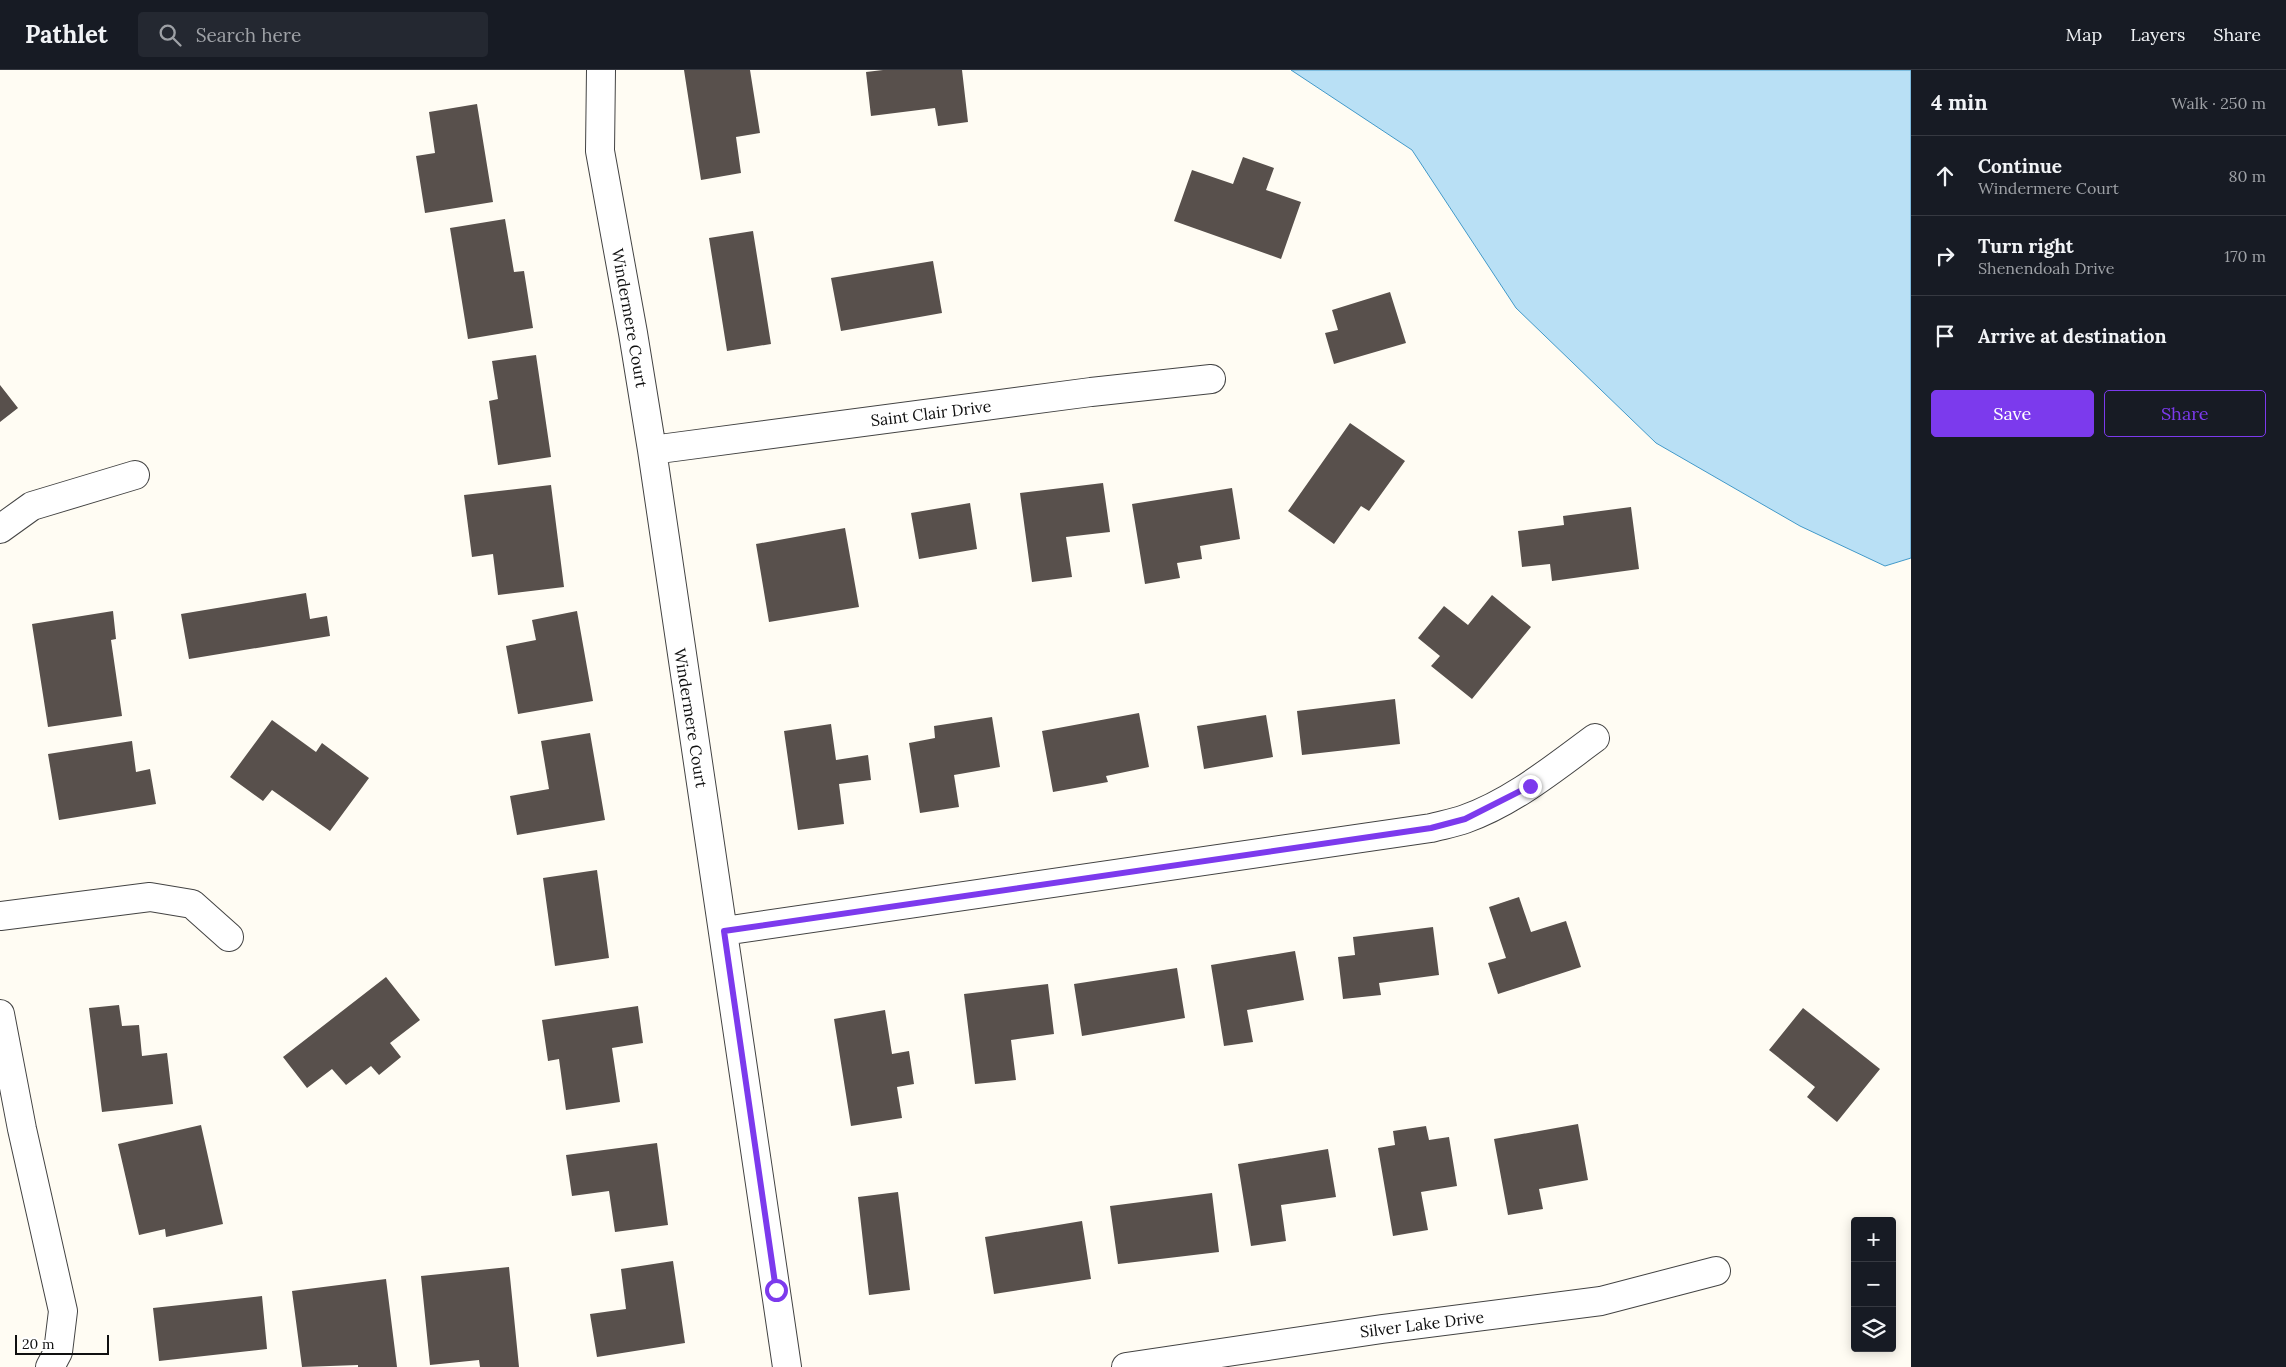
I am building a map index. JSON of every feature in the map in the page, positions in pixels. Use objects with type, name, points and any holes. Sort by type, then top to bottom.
[{"type":"street","name":"Windermere Court","points":[[601,70],[600,150],[652,450],[787,1367]]},
{"type":"street","name":"Saint Clair Drive","points":[[652,450],[1091,392],[1211,379]]},
{"type":"street","points":[[0,529],[32,506],[134,475]]},
{"type":"street","points":[[724,931],[1431,828],[1465,819],[1506,800],[1530,786],[1595,738]]},
{"type":"street","points":[[0,916],[150,897],[192,904],[229,938]]},
{"type":"street","points":[[0,1014],[22,1129],[63,1311],[58,1352],[50,1367]]},
{"type":"street","name":"Silver Lake Drive","points":[[1126,1367],[1382,1328],[1601,1302],[1716,1270]]},
{"type":"water","points":[[1291,70],[1911,70],[1911,558],[1885,566],[1800,526],[1656,443],[1516,308],[1412,150]]},
{"type":"building","points":[[684,70],[750,70],[760,133],[736,137],[741,173],[701,180]]},
{"type":"building","points":[[883,70],[962,70],[968,122],[938,126],[935,108],[871,116],[866,72]]},
{"type":"building","points":[[477,104],[493,202],[425,213],[416,156],[435,153],[429,112]]},
{"type":"building","points":[[1243,157],[1274,168],[1266,190],[1301,202],[1281,259],[1174,221],[1192,170],[1233,184]]},
{"type":"building","points":[[505,219],[514,272],[524,271],[533,328],[468,339],[450,228]]},
{"type":"building","points":[[753,231],[771,344],[727,351],[709,238]]},
{"type":"building","points":[[933,261],[942,313],[841,331],[831,278]]},
{"type":"building","points":[[1390,292],[1406,343],[1334,364],[1325,333],[1338,330],[1332,310]]},
{"type":"building","points":[[536,355],[551,457],[498,465],[489,401],[498,399],[492,361]]},
{"type":"building","points":[[0,385],[18,408],[0,422]]},
{"type":"building","points":[[1350,423],[1405,461],[1369,511],[1361,506],[1334,544],[1288,511]]},
{"type":"building","points":[[1103,483],[1110,532],[1066,537],[1072,577],[1032,582],[1020,493]]},
{"type":"building","points":[[551,485],[564,587],[498,595],[493,554],[472,557],[464,495]]},
{"type":"building","points":[[1232,488],[1240,539],[1200,546],[1202,559],[1177,563],[1180,578],[1145,584],[1132,504]]},
{"type":"building","points":[[970,503],[977,549],[919,559],[911,513]]},
{"type":"building","points":[[1631,507],[1639,569],[1552,581],[1550,564],[1522,567],[1518,531],[1564,525],[1563,516]]},
{"type":"building","points":[[845,528],[859,607],[769,622],[756,544]]},
{"type":"building","points":[[306,593],[310,619],[327,616],[330,636],[189,659],[181,614]]},
{"type":"building","points":[[1492,595],[1531,627],[1472,699],[1431,666],[1440,656],[1418,638],[1444,606],[1468,625]]},
{"type":"building","points":[[113,611],[116,639],[111,640],[122,716],[48,727],[32,624]]},
{"type":"building","points":[[577,611],[593,701],[518,714],[506,646],[536,640],[532,620]]},
{"type":"building","points":[[1395,699],[1400,744],[1302,755],[1297,711]]},
{"type":"building","points":[[1139,713],[1149,767],[1106,776],[1108,782],[1053,792],[1042,731]]},
{"type":"building","points":[[1266,715],[1273,757],[1204,769],[1197,726]]},
{"type":"building","points":[[992,717],[1000,767],[954,775],[959,807],[920,813],[909,743],[935,738],[934,726]]},
{"type":"building","points":[[272,720],[316,752],[322,743],[369,778],[330,831],[272,790],[263,801],[230,777]]},
{"type":"building","points":[[831,724],[836,760],[868,755],[871,780],[839,784],[844,824],[798,830],[784,731]]},
{"type":"building","points":[[590,733],[605,820],[517,835],[510,796],[549,789],[541,741]]},
{"type":"building","points":[[132,741],[136,772],[150,769],[156,804],[59,820],[48,754]]},
{"type":"building","points":[[597,870],[609,958],[555,966],[543,878]]},
{"type":"building","points":[[1519,897],[1531,932],[1566,921],[1581,967],[1498,994],[1488,963],[1506,958],[1489,907]]},
{"type":"building","points":[[1433,927],[1439,975],[1379,983],[1381,995],[1343,999],[1338,957],[1355,955],[1353,937]]},
{"type":"building","points":[[1295,951],[1304,1000],[1247,1010],[1253,1042],[1224,1046],[1211,965]]},
{"type":"building","points":[[1177,968],[1185,1018],[1082,1036],[1074,984]]},
{"type":"building","points":[[386,977],[420,1020],[390,1043],[401,1057],[379,1075],[371,1066],[346,1085],[332,1069],[307,1088],[283,1057]]},
{"type":"building","points":[[1048,984],[1054,1034],[1011,1040],[1016,1080],[975,1084],[964,994]]},
{"type":"building","points":[[119,1005],[122,1026],[139,1025],[142,1056],[167,1053],[173,1104],[102,1112],[89,1008]]},
{"type":"building","points":[[638,1006],[643,1043],[612,1048],[620,1102],[566,1110],[559,1059],[548,1061],[542,1020]]},
{"type":"building","points":[[1803,1008],[1880,1069],[1837,1122],[1807,1097],[1815,1087],[1769,1050]]},
{"type":"building","points":[[885,1010],[892,1054],[909,1051],[914,1084],[897,1087],[902,1118],[851,1126],[834,1019]]},
{"type":"building","points":[[1578,1124],[1588,1180],[1539,1189],[1543,1209],[1508,1215],[1494,1139]]},
{"type":"building","points":[[201,1125],[223,1224],[166,1237],[165,1229],[139,1235],[118,1144]]},
{"type":"building","points":[[1426,1126],[1429,1140],[1449,1137],[1457,1186],[1421,1192],[1428,1230],[1393,1236],[1378,1148],[1395,1145],[1393,1131]]},
{"type":"building","points":[[657,1143],[668,1225],[615,1232],[609,1191],[572,1196],[566,1155]]},
{"type":"building","points":[[1328,1149],[1336,1197],[1281,1205],[1286,1241],[1251,1246],[1238,1164]]},
{"type":"building","points":[[898,1192],[910,1290],[869,1295],[858,1197]]},
{"type":"building","points":[[1212,1193],[1219,1252],[1118,1264],[1110,1206]]},
{"type":"building","points":[[1082,1221],[1091,1279],[994,1294],[985,1237]]},
{"type":"building","points":[[673,1261],[685,1343],[597,1357],[590,1314],[626,1309],[621,1269]]},
{"type":"building","points":[[509,1267],[519,1367],[480,1367],[479,1360],[430,1365],[421,1276]]},
{"type":"building","points":[[386,1279],[397,1367],[358,1367],[358,1365],[302,1367],[292,1291]]},
{"type":"building","points":[[262,1296],[267,1349],[159,1361],[153,1308]]},
{"type":"route","points":[[776,1290],[724,931],[1431,828],[1465,819],[1498,804],[1530,786]]}]
